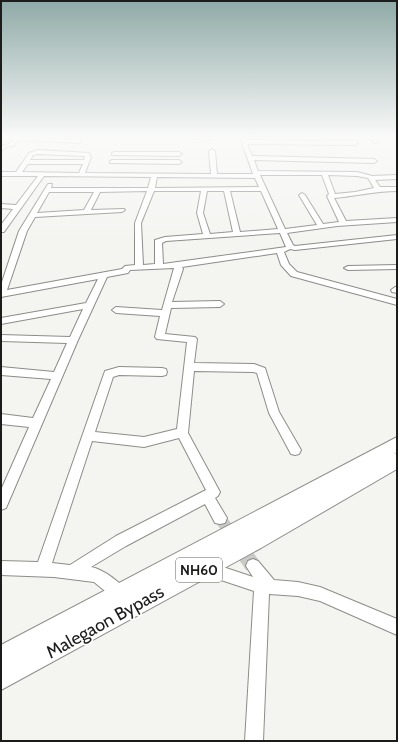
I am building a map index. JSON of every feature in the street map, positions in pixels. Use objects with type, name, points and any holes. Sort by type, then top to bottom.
[{"type":"highway","name":"Malegaon Bypass","points":[[1,678],[125,601],[397,444]]},
{"type":"highway","name":"Malegaon Bypass","points":[[1,657],[125,601],[204,568],[397,460]]},
{"type":"street","points":[[214,172],[214,176]]},
{"type":"street","points":[[1,174],[214,176],[257,174],[353,174],[372,178],[397,177]]},
{"type":"street","points":[[257,174],[289,247],[291,248]]},
{"type":"street","points":[[324,174],[332,195],[330,197],[344,224]]},
{"type":"street","points":[[1,230],[42,175]]},
{"type":"street","points":[[56,175],[21,236],[1,294],[104,275],[139,266],[177,265],[291,248],[397,237]]},
{"type":"street","points":[[139,266],[138,223],[151,190],[154,175]]},
{"type":"street","points":[[372,178],[378,189]]},
{"type":"street","points":[[48,190],[263,189]]},
{"type":"street","points":[[332,195],[356,194],[378,189],[397,189]]},
{"type":"street","points":[[86,212],[98,190]]},
{"type":"street","points":[[204,190],[200,213],[207,237]]},
{"type":"street","points":[[227,190],[238,235]]},
{"type":"street","points":[[302,195],[321,226]]},
{"type":"street","points":[[1,206],[18,207]]},
{"type":"street","points":[[33,214],[122,210]]},
{"type":"street","points":[[159,265],[159,240],[238,235],[397,220]]},
{"type":"street","points":[[280,250],[288,270],[294,274],[397,302]]},
{"type":"street","points":[[71,572],[121,541],[214,492],[182,433],[192,339],[160,337],[166,309],[179,269],[177,265]]},
{"type":"street","points":[[348,268],[397,267]]},
{"type":"street","points":[[1,504],[58,376],[72,340],[104,275]]},
{"type":"street","points":[[116,310],[166,309],[220,304]]},
{"type":"street","points":[[1,320],[90,305]]},
{"type":"street","points":[[1,338],[72,340]]},
{"type":"street","points":[[189,367],[254,368],[261,371],[274,413],[295,450]]},
{"type":"street","points":[[1,371],[58,376]]},
{"type":"street","points":[[43,569],[110,374],[119,371],[162,372]]},
{"type":"street","points":[[1,419],[37,423]]},
{"type":"street","points":[[88,436],[144,442],[182,433]]},
{"type":"street","points":[[207,496],[220,518]]},
{"type":"street","points":[[253,566],[266,587],[254,741]]},
{"type":"street","points":[[1,568],[43,569],[97,575],[125,601]]},
{"type":"street","points":[[204,568],[266,587],[298,589],[320,594],[397,627]]},
{"type":"tunnel","points":[[220,518],[247,557]]},
{"type":"tunnel","points":[[246,556],[253,566]]}]
